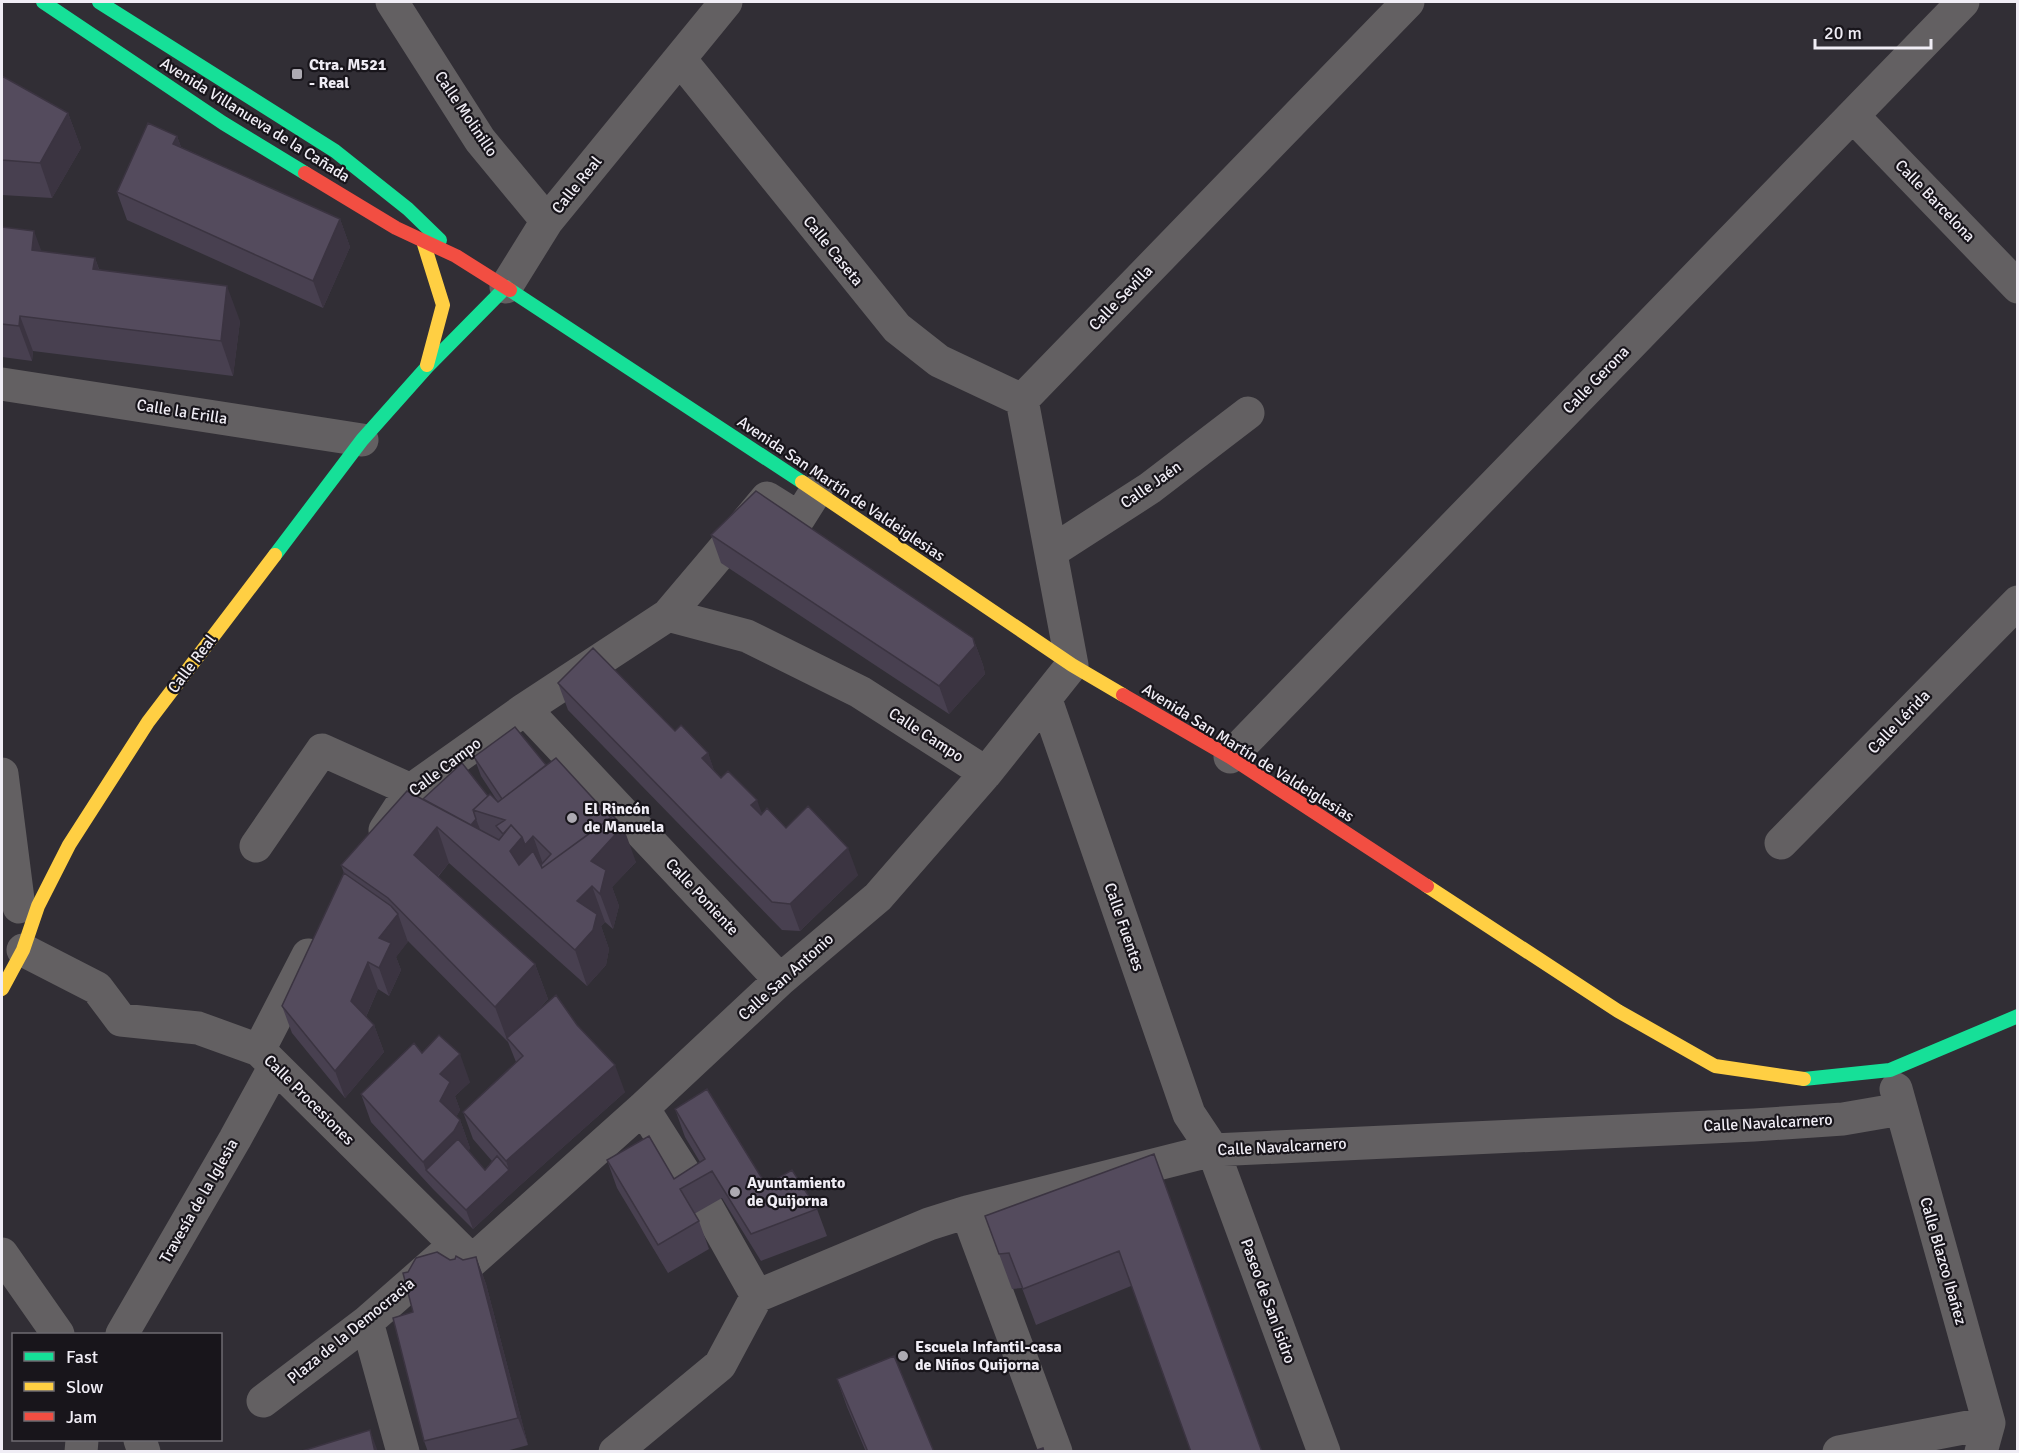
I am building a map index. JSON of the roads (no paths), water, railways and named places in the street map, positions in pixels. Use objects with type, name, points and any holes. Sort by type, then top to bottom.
[{"type":"main road","name":"Avenida Villanueva de la Cañada","points":[[43,2],[223,123],[396,228],[456,256],[506,287]]},
{"type":"main road","name":"Avenida Villanueva de la Cañada","points":[[99,2],[335,151],[408,209],[456,256]]},
{"type":"main road","name":"Calle Real","points":[[423,241],[443,305],[427,367]]},
{"type":"main road","name":"Calle Real","points":[[2,989],[23,950],[20,907],[69,845],[148,722],[362,440],[427,367],[506,287]]},
{"type":"main road","name":"Avenida San Martín de Valdeiglesias","points":[[506,287],[816,491],[1072,665],[1230,757],[1618,1011],[1715,1066],[1805,1079],[1890,1070],[2018,1016]]},
{"type":"street","name":"Calle Molinillo","points":[[392,2],[480,140],[547,221]]},
{"type":"street","name":"Calle Sevilla","points":[[1022,400],[1408,2]]},
{"type":"street","name":"Calle Gerona","points":[[1230,757],[1963,2]]},
{"type":"street","name":"Calle Real","points":[[506,287],[547,221],[680,59],[717,7]]},
{"type":"street","name":"Calle Caseta","points":[[680,59],[897,328],[939,361],[1022,400]]},
{"type":"street","name":"Calle Barcelona","points":[[1853,116],[2018,287]]},
{"type":"street","name":"Calle la Erilla","points":[[2,384],[362,440]]},
{"type":"street","points":[[1022,400],[1072,665]]},
{"type":"street","name":"Calle Jaén","points":[[1051,552],[1150,488],[1248,413]]},
{"type":"street","name":"Calle Campo","points":[[366,857],[411,790],[525,709],[668,615],[767,498],[799,518],[816,491]]},
{"type":"street","name":"Calle Lérida","points":[[1781,843],[2018,602]]},
{"type":"street","name":"Calle Campo","points":[[668,615],[747,636],[849,687],[986,773]]},
{"type":"street","name":"Calle San Antonio","points":[[472,1261],[643,1108],[780,980],[878,897],[986,773],[1072,665]]},
{"type":"street","name":"Calle Fuentes","points":[[1046,700],[1189,1114],[1213,1149]]},
{"type":"street","name":"Calle Poniente","points":[[525,709],[780,980]]},
{"type":"street","points":[[256,846],[322,750],[411,790]]},
{"type":"street","points":[[2,774],[20,907]]},
{"type":"street","points":[[267,1058],[323,925]]},
{"type":"street","name":"Calle Procesiones","points":[[23,950],[97,988],[121,1020],[198,1028],[267,1058],[472,1261]]},
{"type":"street","name":"Travesía de la Iglesia","points":[[124,1333],[235,1139],[267,1058]]},
{"type":"street","name":"Calle Blazco Ibañez","points":[[1890,1070],[1985,1437]]},
{"type":"street","points":[[615,1452],[720,1365],[757,1296],[703,1202],[643,1108]]},
{"type":"street","name":"Calle Navalcarnero","points":[[757,1296],[929,1224],[967,1212],[1213,1149],[1754,1125],[1843,1119],[1901,1109]]},
{"type":"street","name":"Paseo de San Isidro","points":[[1213,1149],[1324,1452]]},
{"type":"street","points":[[967,1212],[1056,1452]]},
{"type":"street","name":"Plaza de la Democracia","points":[[263,1401],[367,1322],[444,1255],[472,1261]]},
{"type":"street","points":[[3,1259],[57,1333]]},
{"type":"street","points":[[367,1322],[403,1452]]},
{"type":"street","points":[[1839,1452],[1985,1437]]},
{"type":"place","name":"Ctra. M521 - Real","points":[[297,74]]},
{"type":"place","name":"El Rincón de Manuela","points":[[572,818]]},
{"type":"place","name":"Ayuntamiento de Quijorna","points":[[735,1192]]},
{"type":"place","name":"Escuela Infantil-casa de Niños Quijorna","points":[[903,1356]]}]
